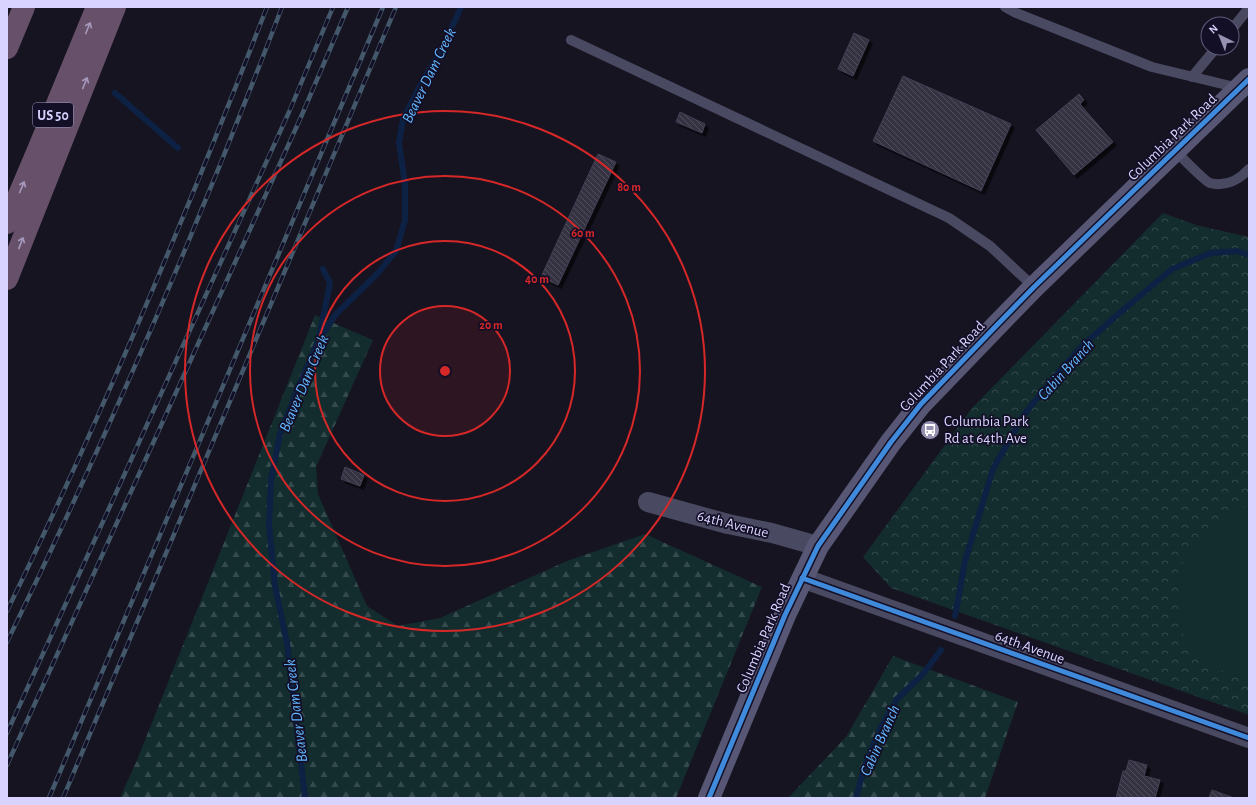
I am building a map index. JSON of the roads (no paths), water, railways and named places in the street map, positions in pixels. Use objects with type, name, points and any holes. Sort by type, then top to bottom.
[{"type":"highway","points":[[7,48],[24,7]]},
{"type":"highway","name":"US 50","points":[[7,223],[96,7]]},
{"type":"highway","points":[[7,279],[115,7]]},
{"type":"street","name":"Columbia Park Road","points":[[709,798],[780,628],[818,546],[891,442],[920,404],[1034,287],[1244,83]]},
{"type":"street","name":"64th Avenue","points":[[648,502],[728,524],[818,546]]},
{"type":"street","name":"64th Avenue","points":[[802,578],[1249,738]]},
{"type":"lane","points":[[1005,7],[1014,12],[1152,67],[1192,76],[1244,83]]},
{"type":"lane","points":[[1240,19],[1249,8]]},
{"type":"lane","points":[[571,40],[949,218],[990,246],[1034,287]]},
{"type":"lane","points":[[1192,76],[1209,56]]},
{"type":"lane","points":[[1175,151],[1209,182],[1226,184],[1247,175]]},
{"type":"waterway","name":"Beaver Dam Creek","points":[[305,798],[287,643],[275,586],[269,525],[271,480],[280,434],[318,341],[336,314],[377,274],[396,251],[405,220],[405,184],[399,143],[403,119],[423,80],[442,49],[461,7]]},
{"type":"waterway","points":[[115,93],[178,148]]},
{"type":"waterway","name":"Cabin Branch","points":[[955,616],[965,561],[993,469],[1023,416],[1051,381],[1081,347],[1172,269],[1211,253],[1237,251],[1249,255]]},
{"type":"waterway","points":[[319,338],[330,283],[323,269]]},
{"type":"waterway","name":"Cabin Branch","points":[[856,798],[865,765],[881,727],[897,699],[922,675],[941,650]]},
{"type":"railway","points":[[7,611],[111,387],[207,160],[267,7]]},
{"type":"railway","points":[[7,642],[81,486],[152,328],[219,168],[282,7]]},
{"type":"railway","points":[[7,733],[289,112],[333,7]]},
{"type":"railway","points":[[7,765],[301,117],[348,7]]},
{"type":"railway","points":[[49,798],[383,7]]},
{"type":"railway","points":[[63,798],[396,7]]},
{"type":"place","name":"Columbia Park Rd at 64th Ave","points":[[930,430]]}]
